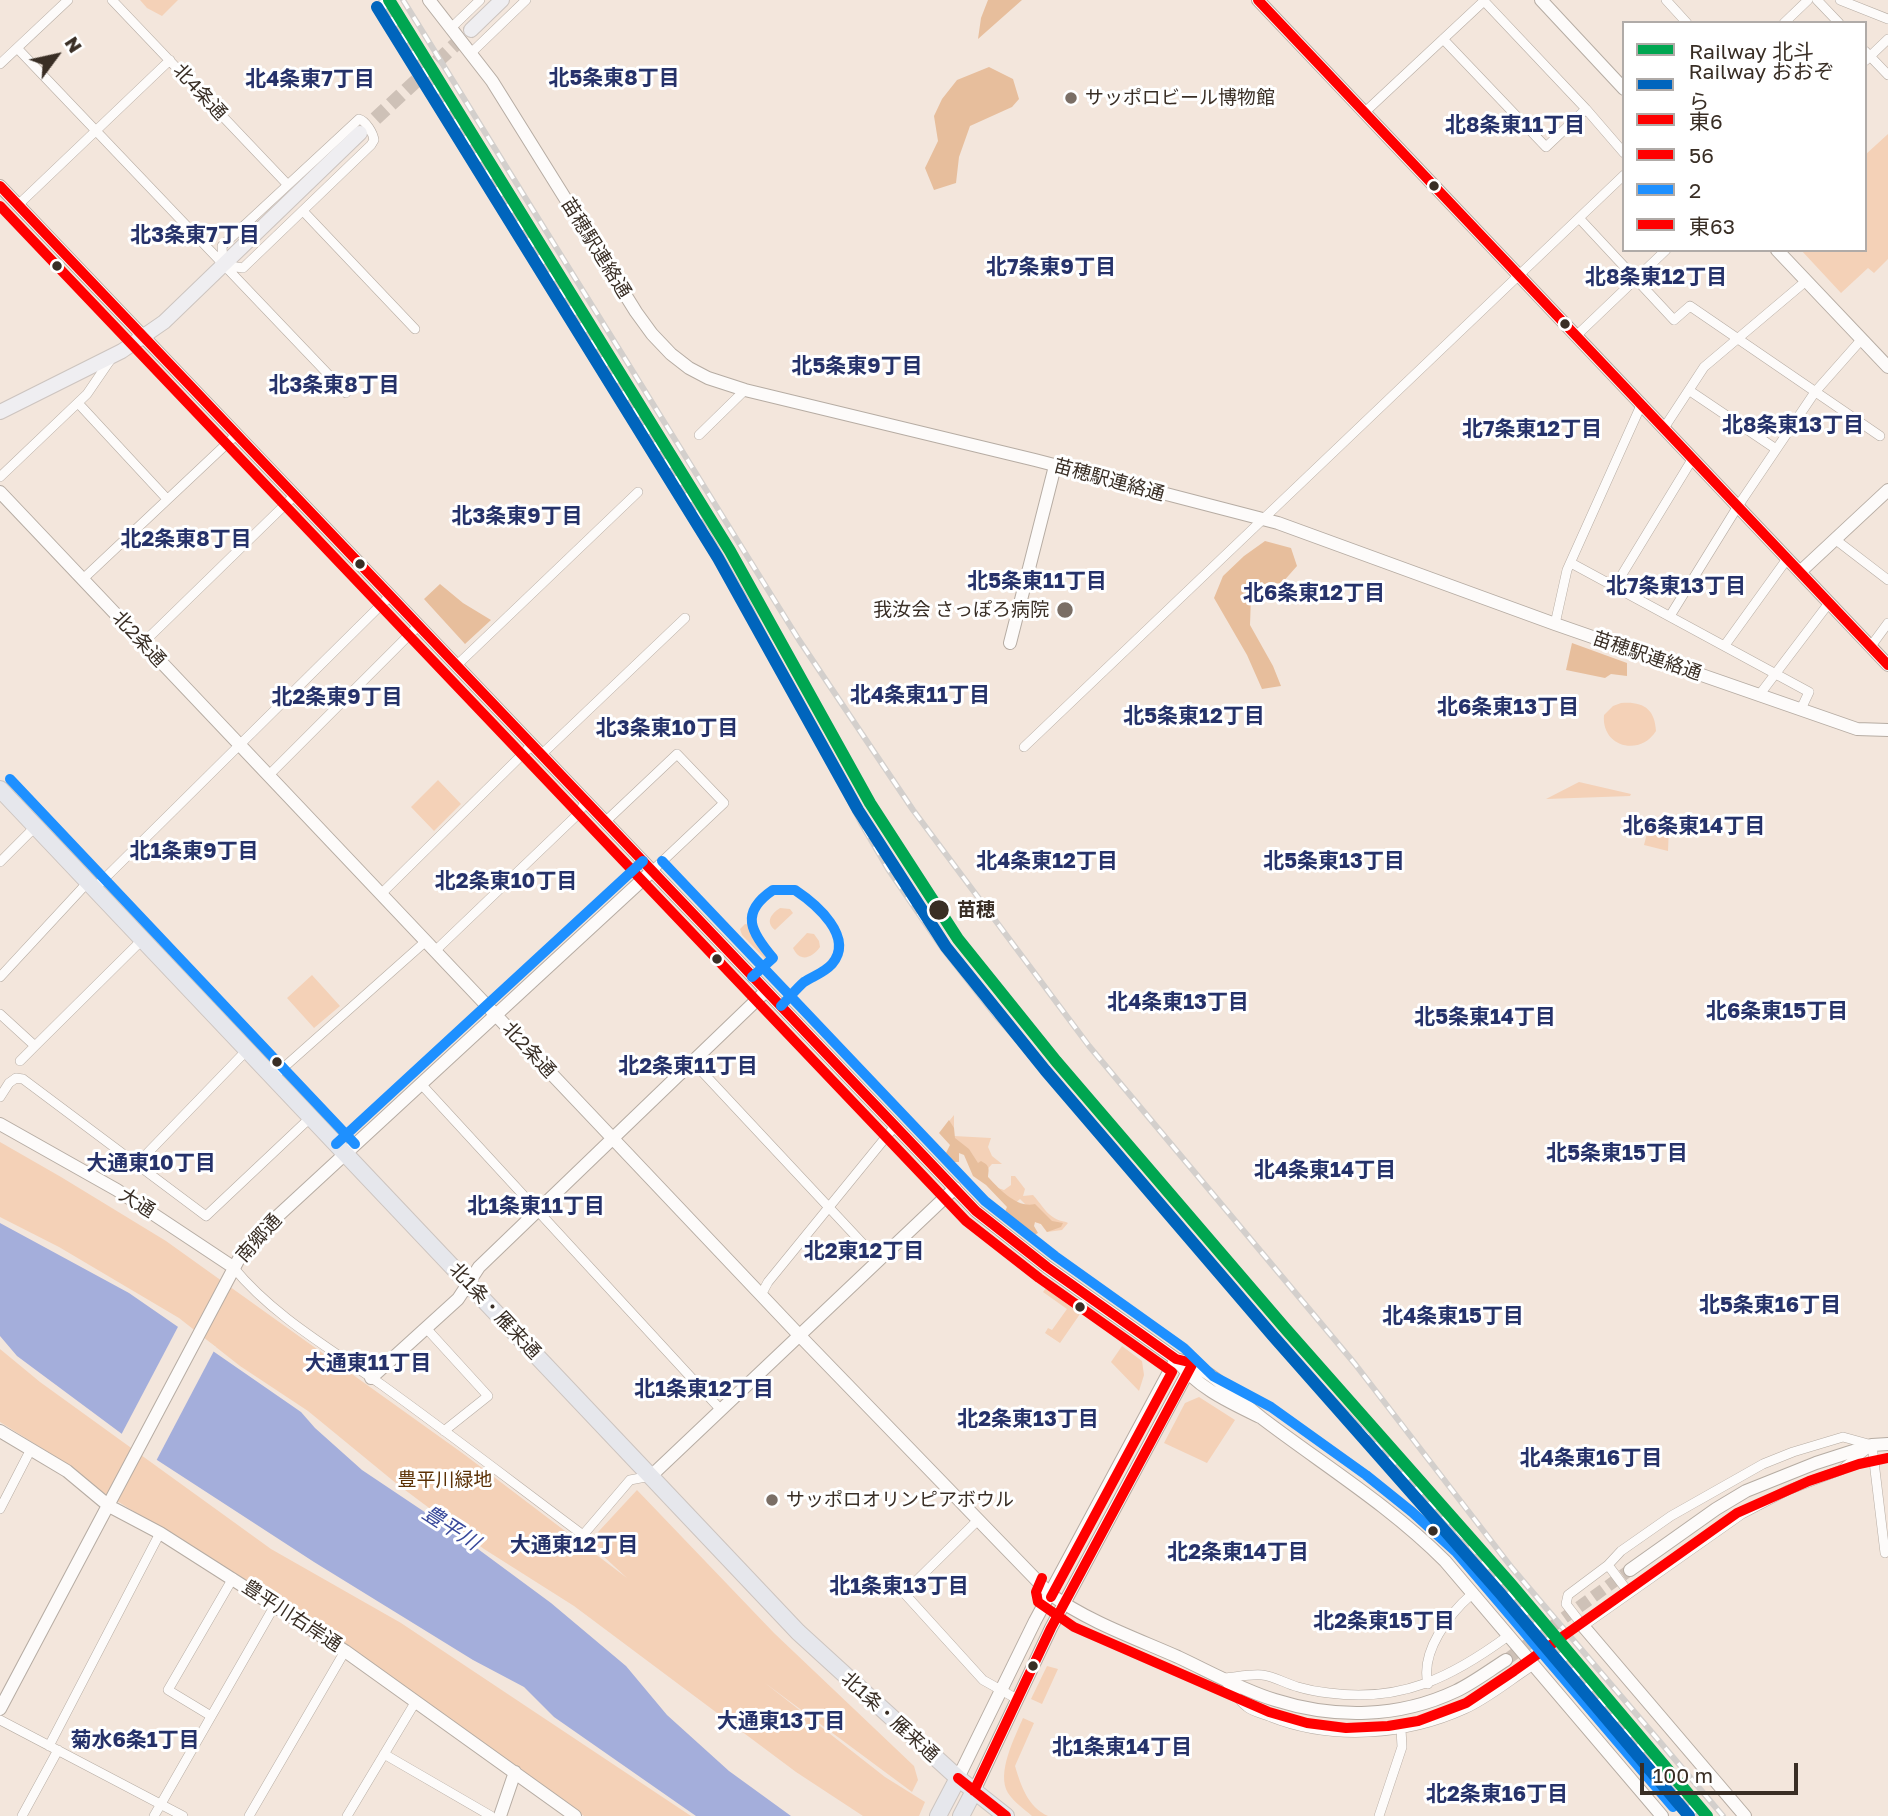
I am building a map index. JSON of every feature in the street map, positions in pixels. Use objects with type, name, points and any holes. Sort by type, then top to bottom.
[{"type":"highway","name":"北1条・雁来通","points":[[0,789],[798,1632],[958,1778],[1006,1816]]},
{"type":"highway","points":[[940,1812],[958,1778]]},
{"type":"highway","points":[[961,1816],[974,1791]]},
{"type":"main road","points":[[471,30],[502,0]]},
{"type":"main road","points":[[0,412],[114,355],[164,322],[360,133]]},
{"type":"street","points":[[0,64],[68,0]]},
{"type":"street","name":"北4条通","points":[[113,0],[287,184]]},
{"type":"street","points":[[429,0],[450,29],[480,0]]},
{"type":"street","points":[[471,53],[526,0]]},
{"type":"street","points":[[1258,0],[1888,665]]},
{"type":"street","points":[[1541,0],[1622,87]]},
{"type":"street","points":[[1666,0],[1685,21]]},
{"type":"street","points":[[1786,21],[1808,0]]},
{"type":"street","points":[[1817,0],[1837,21]]},
{"type":"street","points":[[1840,0],[1888,19]]},
{"type":"street","points":[[1365,112],[1485,1],[1622,151]]},
{"type":"street","name":"苗穂駅連絡通","points":[[450,29],[492,81],[652,334],[671,354],[708,378],[745,390],[1263,519],[1857,729],[1888,730]]},
{"type":"street","points":[[1443,39],[1546,147],[1586,109]]},
{"type":"street","points":[[1888,39],[1867,56],[1888,75]]},
{"type":"street","points":[[17,48],[345,393]]},
{"type":"street","points":[[18,205],[170,60]]},
{"type":"street","points":[[355,120],[363,120],[373,135],[371,145],[243,268],[223,265],[222,246],[355,120]]},
{"type":"street","points":[[1024,747],[1622,177]]},
{"type":"street","points":[[3,194],[18,205],[955,1188],[999,1231],[1176,1359],[1234,1393],[1260,1417],[1417,1533],[1662,1816]]},
{"type":"street","points":[[303,211],[415,329]]},
{"type":"street","points":[[1579,218],[1674,320],[1690,306],[1880,436]]},
{"type":"street","points":[[1576,336],[1664,252]]},
{"type":"street","points":[[1779,252],[1888,367]]},
{"type":"street","points":[[1664,428],[1704,367],[1807,281]]},
{"type":"street","points":[[1670,616],[1738,506],[1815,392],[1861,340]]},
{"type":"street","points":[[0,477],[88,394],[114,355]]},
{"type":"street","points":[[698,435],[745,390]]},
{"type":"street","points":[[1690,391],[1776,449]]},
{"type":"street","points":[[78,403],[167,499]]},
{"type":"street","points":[[1555,624],[1571,563],[1642,403]]},
{"type":"street","points":[[83,579],[236,435]]},
{"type":"street","points":[[1615,586],[1693,458]]},
{"type":"street","points":[[1010,643],[1055,466]]},
{"type":"street","points":[[1800,572],[1888,491]]},
{"type":"street","name":"北2条通","points":[[0,492],[800,1336],[1050,1594],[1080,1614],[1273,1699],[1308,1709],[1348,1714],[1414,1707],[1458,1691],[1506,1660]]},
{"type":"street","points":[[456,666],[638,492]]},
{"type":"street","points":[[143,643],[294,496]]},
{"type":"street","points":[[1836,540],[1888,580]]},
{"type":"street","points":[[1725,645],[1787,559]]},
{"type":"street","points":[[1571,563],[1809,692],[1801,709]]},
{"type":"street","points":[[0,977],[91,886],[232,755],[239,744],[390,596]]},
{"type":"street","points":[[1760,694],[1829,603]]},
{"type":"street","points":[[541,755],[685,618]]},
{"type":"street","points":[[1871,646],[1888,623]]},
{"type":"street","points":[[269,775],[418,626]]},
{"type":"street","points":[[381,894],[531,745]]},
{"type":"street","points":[[606,822],[677,754],[706,783],[724,803],[652,871]]},
{"type":"street","points":[[273,1077],[430,946],[575,817],[586,802]]},
{"type":"street","points":[[0,862],[35,827]]},
{"type":"street","name":"南郷通","points":[[0,1709],[233,1267],[268,1225],[652,871]]},
{"type":"street","points":[[20,1061],[142,940]]},
{"type":"street","points":[[372,1378],[458,1299],[478,1267],[766,991]]},
{"type":"street","points":[[0,1014],[35,1046]]},
{"type":"street","points":[[136,1165],[247,1050]]},
{"type":"street","points":[[693,1062],[879,1261]]},
{"type":"street","points":[[0,1097],[9,1083],[16,1078],[23,1079],[206,1216],[311,1117]]},
{"type":"street","points":[[421,1084],[722,1410]]},
{"type":"street","name":"大通","points":[[0,1124],[117,1190],[233,1267]]},
{"type":"street","points":[[761,1295],[768,1282],[895,1126]]},
{"type":"street","points":[[233,1267],[271,1306],[583,1535],[630,1480],[651,1476],[955,1188]]},
{"type":"street","points":[[426,1328],[488,1396],[444,1431]]},
{"type":"street","points":[[958,1778],[1050,1594],[1176,1359]]},
{"type":"street","points":[[974,1791],[1063,1604],[1190,1368]]},
{"type":"street","name":"豊平川右岸通","points":[[0,1431],[67,1471],[345,1651],[575,1816]]},
{"type":"street","points":[[1745,1816],[1583,1626],[1566,1604],[1568,1595],[1608,1565],[1621,1551],[1671,1516],[1763,1464],[1843,1437],[1872,1446]]},
{"type":"street","points":[[1630,1570],[1716,1509],[1746,1492],[1785,1474],[1872,1446],[1888,1444]]},
{"type":"street","points":[[1872,1446],[1885,1553]]},
{"type":"street","points":[[1583,1626],[1742,1514],[1788,1490],[1841,1470],[1872,1446]]},
{"type":"street","points":[[0,1509],[32,1449]]},
{"type":"street","points":[[977,1521],[904,1593],[984,1680],[1017,1699]]},
{"type":"street","points":[[22,1816],[160,1533]]},
{"type":"street","points":[[1608,1565],[1629,1593]]},
{"type":"street","points":[[211,1716],[168,1690],[233,1578]]},
{"type":"street","points":[[1427,1684],[1425,1671],[1436,1642],[1453,1612],[1472,1594]]},
{"type":"street","points":[[155,1816],[275,1605]]},
{"type":"street","points":[[1223,1677],[1263,1675],[1297,1687],[1329,1693],[1385,1693],[1427,1684],[1486,1653],[1508,1636]]},
{"type":"street","points":[[249,1816],[345,1651]]},
{"type":"street","points":[[1223,1677],[1246,1707],[1282,1721],[1333,1731],[1401,1729],[1465,1709],[1532,1666]]},
{"type":"street","points":[[347,1816],[416,1701]]},
{"type":"street","points":[[0,1720],[183,1816]]},
{"type":"street","points":[[1379,1816],[1402,1747],[1401,1729]]},
{"type":"street","points":[[384,1754],[491,1816]]},
{"type":"street","points":[[500,1816],[515,1772]]},
{"type":"green space","points":[[140,0],[178,0],[162,16],[147,8]]},
{"type":"green space","points":[[1888,134],[1888,259],[1874,273],[1868,268],[1841,293],[1803,252],[1867,252],[1867,153]]},
{"type":"green space","points":[[1621,703],[1641,705],[1653,717],[1656,731],[1641,744],[1623,745],[1609,735],[1604,715],[1613,706]]},
{"type":"green space","points":[[438,780],[461,804],[434,831],[411,807]]},
{"type":"green space","points":[[1579,782],[1631,794],[1546,799]]},
{"type":"green space","points":[[1650,822],[1669,826],[1668,851],[1644,845]]},
{"type":"green space","points":[[780,908],[790,909],[793,913],[775,930],[770,924],[770,918]]},
{"type":"green space","points":[[745,924],[750,925],[755,937],[773,955],[772,961],[767,961],[742,935],[740,929]]},
{"type":"green space","points":[[807,933],[814,934],[820,947],[810,956],[799,956],[793,948]]},
{"type":"green space","points":[[312,975],[340,1006],[314,1028],[287,998]]},
{"type":"green space","points":[[954,1115],[954,1136],[991,1138],[988,1147],[992,1156],[1002,1164],[992,1164],[984,1173],[998,1188],[1004,1190],[1011,1185],[1011,1176],[1015,1176],[1025,1189],[1023,1196],[1033,1195],[1051,1215],[1068,1223],[1062,1230],[1047,1232],[1041,1224],[1035,1222],[1020,1199],[1012,1206],[942,1130]]},
{"type":"green space","name":"豊平川緑地","points":[[0,1142],[166,1241],[465,1455],[627,1578],[587,1544],[637,1490],[774,1633],[914,1766],[918,1780],[912,1792],[765,1683],[885,1777],[925,1802],[919,1816],[863,1816],[796,1772],[574,1606],[484,1549],[397,1484],[308,1411],[240,1366],[179,1318],[59,1247],[0,1217]]},
{"type":"green space","points":[[1046,1288],[1080,1314],[1060,1343],[1045,1333],[1048,1328],[1052,1330],[1067,1309],[1043,1292]]},
{"type":"green space","points":[[1122,1346],[1142,1361],[1144,1375],[1139,1391],[1111,1362]]},
{"type":"green space","points":[[0,1349],[40,1382],[271,1549],[401,1623],[691,1816],[584,1816],[388,1674],[93,1486],[59,1459],[0,1422]]},
{"type":"green space","points":[[1199,1397],[1235,1420],[1207,1463],[1164,1443],[1185,1403]]},
{"type":"green space","points":[[1047,1666],[1058,1669],[1042,1704],[1031,1699]]},
{"type":"green space","points":[[1023,1718],[1034,1723],[1015,1766],[1030,1801],[1048,1816],[1032,1816],[1010,1796],[1005,1785],[1005,1765]]},
{"type":"shaded area","points":[[988,0],[1022,0],[978,39],[981,18]]},
{"type":"shaded area","points":[[989,67],[1013,79],[1019,99],[1012,107],[970,126],[959,157],[956,183],[934,190],[925,168],[938,141],[934,116],[942,99],[957,80]]},
{"type":"shaded area","points":[[1265,541],[1291,548],[1297,566],[1282,583],[1264,584],[1251,596],[1250,625],[1281,686],[1262,689],[1247,655],[1214,598],[1223,576]]},
{"type":"shaded area","points":[[440,584],[463,603],[491,620],[465,644],[424,599]]},
{"type":"shaded area","points":[[1572,643],[1627,663],[1627,676],[1611,674],[1605,678],[1566,670]]},
{"type":"shaded area","points":[[949,1120],[954,1128],[955,1138],[969,1149],[978,1163],[981,1161],[987,1166],[988,1177],[998,1187],[1022,1204],[1035,1204],[1052,1221],[1063,1223],[1061,1227],[1047,1232],[1041,1224],[1035,1222],[1038,1233],[1032,1236],[1013,1224],[1004,1214],[1007,1207],[986,1185],[973,1176],[964,1155],[959,1153],[959,1162],[954,1162],[946,1153],[950,1145],[939,1133]]},
{"type":"water","points":[[0,1223],[129,1293],[301,1412],[362,1470],[459,1535],[551,1603],[626,1666],[667,1715],[729,1771],[791,1816],[696,1816],[554,1717],[524,1687],[473,1660],[314,1562],[157,1460],[17,1356],[0,1336]]},
{"type":"pier","points":[[180,1323],[216,1347],[155,1463],[120,1437]]},
{"type":"tunnel","points":[[360,133],[471,30]]},
{"type":"tunnel","points":[[1506,1660],[1630,1570]]},
{"type":"railway","points":[[381,0],[672,470],[748,603],[861,823],[888,869],[943,949],[995,1015],[1276,1338],[1461,1535],[1698,1816]]},
{"type":"railway","points":[[403,0],[799,640],[913,810],[1089,1046],[1355,1364],[1512,1568],[1723,1816]]},
{"type":"rail line","name":"北斗","points":[[389,0],[730,551],[870,803],[958,939],[1056,1061],[1284,1327],[1510,1583],[1707,1816]]},
{"type":"rail line","name":"おおぞら","points":[[377,7],[718,558],[858,810],[946,947],[1045,1070],[1273,1336],[1499,1592],[1689,1816]]},
{"type":"transit line","name":"東63","points":[[1258,0],[1888,665]]},
{"type":"transit line","name":"東6","points":[[0,186],[976,1211],[1047,1267],[1176,1359],[1193,1363]]},
{"type":"transit line","name":"56","points":[[0,206],[966,1221],[1039,1278],[1172,1372],[1051,1597]]},
{"type":"transit line","name":"2","points":[[10,779],[355,1144]]},
{"type":"transit line","name":"2","points":[[336,1144],[643,861]]},
{"type":"transit line","name":"2","points":[[662,861],[985,1201],[1055,1256],[1184,1348],[1213,1376],[1271,1407],[1366,1475],[1456,1552],[1673,1807]]},
{"type":"transit line","name":"2","points":[[752,977],[773,958],[754,931],[752,915],[762,898],[773,890],[795,890],[830,922],[839,943],[838,954],[829,967],[804,982],[781,1006]]},
{"type":"transit line","name":"東6","points":[[974,1791],[1051,1628],[1193,1363]]},
{"type":"transit line","name":"56","points":[[1042,1578],[1036,1592],[1038,1602],[1074,1627],[1269,1712],[1307,1723],[1346,1728],[1388,1726],[1418,1721],[1466,1703],[1737,1513],[1809,1481],[1859,1464],[1888,1458]]},
{"type":"transit line","name":"東6","points":[[958,1778],[1006,1816]]},
{"type":"place","name":"サッポロビール博物館","points":[[1071,98]]},
{"type":"place","name":"我汝会 さっぽろ病院","points":[[1065,610]]},
{"type":"place","name":"苗穂","points":[[939,910]]},
{"type":"place","name":"サッポロオリンピアボウル","points":[[772,1500]]},
{"type":"district","name":"北5条東8丁目","points":[[614,78]]},
{"type":"district","name":"北4条東7丁目","points":[[310,79]]},
{"type":"district","name":"北8条東11丁目","points":[[1515,125]]},
{"type":"district","name":"北3条東7丁目","points":[[195,235]]},
{"type":"district","name":"北7条東9丁目","points":[[1051,267]]},
{"type":"district","name":"北8条東12丁目","points":[[1656,277]]},
{"type":"district","name":"北5条東9丁目","points":[[857,366]]},
{"type":"district","name":"北3条東8丁目","points":[[334,385]]},
{"type":"district","name":"北8条東13丁目","points":[[1793,425]]},
{"type":"district","name":"北7条東12丁目","points":[[1532,429]]},
{"type":"district","name":"北3条東9丁目","points":[[517,516]]},
{"type":"district","name":"北2条東8丁目","points":[[186,539]]},
{"type":"district","name":"北5条東11丁目","points":[[1037,581]]},
{"type":"district","name":"北7条東13丁目","points":[[1676,586]]},
{"type":"district","name":"北6条東12丁目","points":[[1314,593]]},
{"type":"district","name":"北4条東11丁目","points":[[920,695]]},
{"type":"district","name":"北2条東9丁目","points":[[337,697]]},
{"type":"district","name":"北6条東13丁目","points":[[1508,707]]},
{"type":"district","name":"北5条東12丁目","points":[[1194,716]]},
{"type":"district","name":"北3条東10丁目","points":[[667,728]]},
{"type":"district","name":"北6条東14丁目","points":[[1694,826]]},
{"type":"district","name":"北1条東9丁目","points":[[194,851]]},
{"type":"district","name":"北4条東12丁目","points":[[1047,861]]},
{"type":"district","name":"北5条東13丁目","points":[[1334,861]]},
{"type":"district","name":"北2条東10丁目","points":[[506,881]]},
{"type":"district","name":"北4条東13丁目","points":[[1178,1002]]},
{"type":"district","name":"北6条東15丁目","points":[[1777,1011]]},
{"type":"district","name":"北5条東14丁目","points":[[1485,1017]]},
{"type":"district","name":"北2条東11丁目","points":[[688,1066]]},
{"type":"district","name":"北5条東15丁目","points":[[1617,1153]]},
{"type":"district","name":"大通東10丁目","points":[[151,1163]]},
{"type":"district","name":"北4条東14丁目","points":[[1325,1170]]},
{"type":"district","name":"北1条東11丁目","points":[[536,1206]]},
{"type":"district","name":"北2東12丁目","points":[[864,1251]]},
{"type":"district","name":"北5条東16丁目","points":[[1770,1305]]},
{"type":"district","name":"北4条東15丁目","points":[[1453,1316]]},
{"type":"district","name":"大通東11丁目","points":[[368,1363]]},
{"type":"district","name":"北1条東12丁目","points":[[704,1389]]},
{"type":"district","name":"北2条東13丁目","points":[[1028,1419]]},
{"type":"district","name":"北4条東16丁目","points":[[1591,1458]]},
{"type":"district","name":"大通東12丁目","points":[[574,1545]]},
{"type":"district","name":"北2条東14丁目","points":[[1238,1552]]},
{"type":"district","name":"北1条東13丁目","points":[[899,1586]]},
{"type":"district","name":"北2条東15丁目","points":[[1384,1621]]},
{"type":"district","name":"大通東13丁目","points":[[781,1721]]},
{"type":"district","name":"菊水6条1丁目","points":[[135,1740]]},
{"type":"district","name":"北1条東14丁目","points":[[1122,1747]]},
{"type":"district","name":"北2条東16丁目","points":[[1497,1794]]},
{"type":"water label","name":"豊平川","points":[[451,1528]]}]
